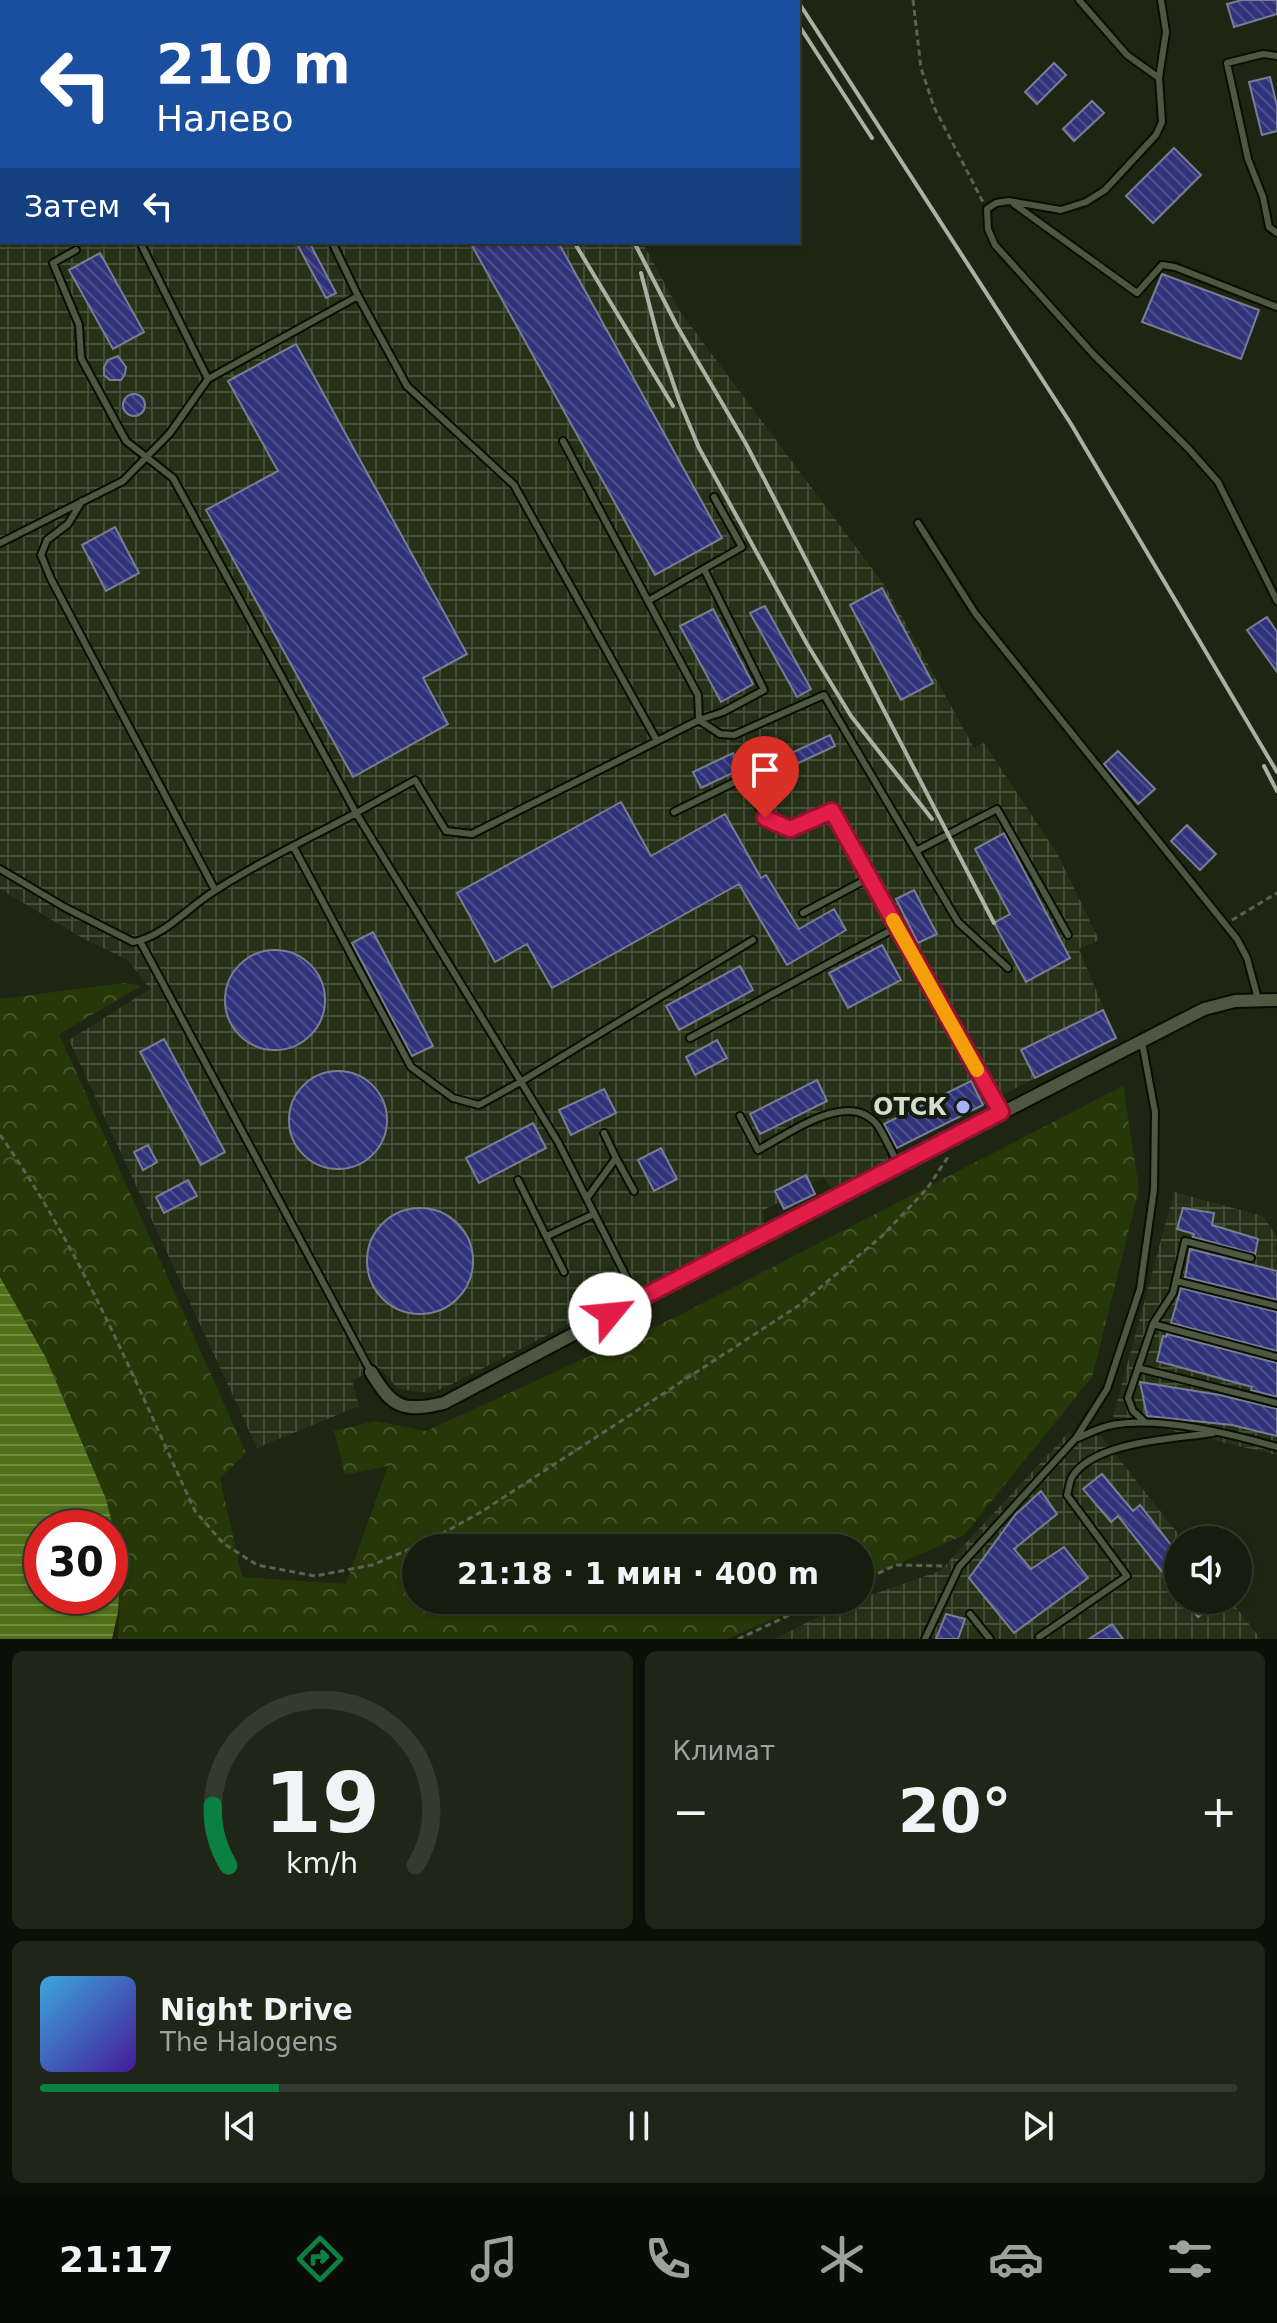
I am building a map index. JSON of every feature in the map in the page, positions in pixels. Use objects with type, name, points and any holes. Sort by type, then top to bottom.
[{"type":"street","points":[[371,1372],[386,1397],[398,1404],[428,1407],[444,1403],[1204,1009],[1235,1001],[1277,1000]]},
{"type":"lane","points":[[1079,0],[1127,55],[1159,78]]},
{"type":"lane","points":[[1161,0],[1166,32],[1159,78],[1162,122],[1156,135],[1105,190],[1086,202],[1061,210],[1009,201],[996,203],[987,209],[988,229],[995,245],[1094,355],[1218,482],[1277,601]]},
{"type":"lane","points":[[1277,56],[1263,54],[1227,63],[1248,159],[1263,197],[1269,227],[1277,233]]},
{"type":"lane","points":[[1009,201],[1137,293],[1162,265],[1175,267],[1277,307]]},
{"type":"lane","points":[[141,244],[208,379]]},
{"type":"lane","points":[[333,244],[407,386],[514,485],[656,739]]},
{"type":"lane","points":[[76,250],[53,263],[79,325],[81,358],[126,441],[173,478],[356,813],[558,1142],[638,1300]]},
{"type":"lane","points":[[0,543],[123,481],[170,433],[208,379],[358,296]]},
{"type":"lane","points":[[563,441],[698,695],[699,720]]},
{"type":"lane","points":[[648,601],[742,547],[714,497]]},
{"type":"lane","points":[[82,501],[68,524],[47,540],[41,555],[215,890]]},
{"type":"lane","points":[[918,523],[975,613],[1237,939],[1247,958],[1258,999]]},
{"type":"lane","points":[[0,869],[124,939],[140,941],[168,925],[215,890],[415,780],[446,831],[472,834],[656,739],[723,712],[764,690],[704,569]]},
{"type":"lane","points":[[699,720],[720,734],[734,735],[824,695],[958,922],[1008,968]]},
{"type":"lane","points":[[674,812],[741,779],[759,807]]},
{"type":"lane","points":[[918,850],[997,809],[1068,935]]},
{"type":"lane","points":[[765,818],[790,829],[832,811],[1001,1112]]},
{"type":"lane","points":[[293,846],[411,1067],[453,1098],[479,1105],[753,940]]},
{"type":"lane","points":[[803,913],[871,877]]},
{"type":"lane","points":[[690,1038],[897,927]]},
{"type":"lane","points":[[140,941],[371,1372]]},
{"type":"lane","points":[[925,1639],[959,1567],[1076,1438],[1107,1389],[1140,1289],[1154,1189],[1155,1112],[1142,1042]]},
{"type":"lane","points":[[740,1116],[758,1150],[829,1113],[848,1109],[865,1114],[877,1125],[899,1166]]},
{"type":"lane","points":[[604,1133],[634,1191]]},
{"type":"lane","points":[[587,1198],[616,1158]]},
{"type":"lane","points":[[518,1180],[564,1272]]},
{"type":"lane","points":[[547,1236],[594,1214]]},
{"type":"lane","points":[[1145,1422],[1133,1411],[1128,1398],[1153,1324],[1173,1293],[1185,1241],[1251,1258]]},
{"type":"lane","points":[[1176,1281],[1277,1306]]},
{"type":"lane","points":[[1153,1324],[1277,1357]]},
{"type":"lane","points":[[1138,1368],[1277,1403]]},
{"type":"lane","points":[[1076,1438],[1110,1425],[1145,1422],[1242,1437],[1277,1447]]},
{"type":"lane","points":[[1039,1637],[1127,1576],[1067,1495],[1072,1477],[1098,1454],[1213,1433]]},
{"type":"lane","points":[[970,1614],[990,1639]]},
{"type":"path","points":[[913,0],[921,68],[934,107],[987,209]]},
{"type":"path","points":[[1225,924],[1277,893]]},
{"type":"path","points":[[0,1135],[21,1163],[81,1267],[195,1511],[223,1543],[257,1565],[315,1576],[372,1565],[427,1542],[468,1520],[798,1306],[881,1237],[926,1190],[966,1131]]},
{"type":"path","points":[[874,1575],[896,1565],[959,1567]]},
{"type":"path","points":[[738,1639],[792,1614]]},
{"type":"shaded area","points":[[0,244],[643,244],[679,310],[885,586],[974,748],[984,743],[1058,855],[1099,940],[1079,949],[1116,1038],[886,1153],[889,1161],[831,1189],[824,1177],[811,1184],[815,1194],[784,1209],[780,1202],[763,1210],[764,1224],[444,1388],[430,1393],[398,1389],[380,1368],[352,1380],[359,1406],[257,1448],[69,1040],[150,989],[128,960],[84,939],[0,889]]},
{"type":"shaded area","points":[[1174,1192],[1263,1216],[1277,1237],[1277,1455],[1113,1417]]},
{"type":"shaded area","points":[[0,1277],[46,1358],[109,1510],[24,1510],[24,1614],[118,1614],[112,1639],[0,1639]]},
{"type":"shaded area","points":[[1068,1433],[1101,1436],[1172,1526],[1164,1526],[1164,1614],[1241,1614],[1261,1639],[775,1639],[823,1614],[874,1614],[874,1594],[940,1571]]},
{"type":"green space","points":[[125,983],[141,986],[59,1034],[246,1453],[220,1478],[242,1577],[346,1584],[388,1466],[345,1475],[334,1431],[375,1421],[426,1431],[678,1316],[1123,1086],[1139,1189],[1092,1377],[964,1535],[874,1575],[874,1534],[402,1534],[402,1614],[785,1614],[727,1639],[118,1639],[119,1614],[128,1614],[128,1510],[109,1510],[46,1358],[0,1277],[0,999]]},
{"type":"building","points":[[1242,0],[1277,0],[1277,14],[1234,27],[1227,4]]},
{"type":"building","points":[[1054,63],[1066,75],[1037,104],[1025,92]]},
{"type":"building","points":[[1270,77],[1277,106],[1277,131],[1262,135],[1249,82]]},
{"type":"building","points":[[1092,101],[1104,113],[1074,141],[1063,129]]},
{"type":"building","points":[[1174,148],[1201,175],[1153,223],[1126,196]]},
{"type":"building","points":[[297,244],[310,244],[336,293],[326,298]]},
{"type":"building","points":[[471,244],[559,244],[722,538],[655,575]]},
{"type":"building","points":[[100,253],[144,332],[113,349],[69,270]]},
{"type":"building","points":[[1162,274],[1259,310],[1241,359],[1142,322]]},
{"type":"building","points":[[296,344],[467,654],[423,678],[448,724],[353,777],[206,510],[278,471],[228,381]]},
{"type":"building","points":[[118,356],[126,367],[125,374],[121,380],[110,380],[104,375],[104,367],[108,360]]},
{"type":"building","points":[[130,394],[138,394],[145,405],[138,416],[130,416],[123,409],[123,401]]},
{"type":"building","points":[[115,527],[139,573],[106,591],[82,545]]},
{"type":"building","points":[[882,588],[933,683],[901,700],[850,605]]},
{"type":"building","points":[[765,606],[811,689],[797,697],[750,613]]},
{"type":"building","points":[[713,609],[753,684],[721,702],[680,626]]},
{"type":"building","points":[[1267,617],[1277,632],[1277,672],[1247,630]]},
{"type":"building","points":[[830,735],[835,746],[792,766],[787,755]]},
{"type":"building","points":[[1118,751],[1155,789],[1138,804],[1104,764]]},
{"type":"building","points":[[733,753],[741,769],[701,788],[693,772]]},
{"type":"building","points":[[621,802],[651,856],[725,814],[761,878],[766,875],[799,929],[834,909],[846,930],[787,965],[739,884],[552,988],[527,944],[495,962],[457,893]]},
{"type":"building","points":[[1187,825],[1216,854],[1200,870],[1171,841]]},
{"type":"building","points":[[1004,833],[1070,958],[1026,982],[994,923],[1010,914],[975,849]]},
{"type":"building","points":[[914,890],[937,934],[918,943],[896,899]]},
{"type":"building","points":[[373,932],[433,1046],[412,1056],[352,943]]},
{"type":"building","points":[[882,945],[901,980],[848,1008],[829,973]]},
{"type":"building","points":[[275,950],[294,954],[310,965],[321,981],[325,1000],[321,1019],[310,1035],[294,1046],[275,1050],[256,1046],[240,1035],[229,1019],[225,1000],[229,981],[240,965],[256,954]]},
{"type":"building","points":[[740,966],[753,990],[679,1030],[666,1006]]},
{"type":"building","points":[[1103,1010],[1116,1038],[1035,1078],[1021,1050]]},
{"type":"building","points":[[164,1039],[225,1152],[201,1165],[140,1052]]},
{"type":"building","points":[[717,1040],[727,1058],[695,1075],[686,1057]]},
{"type":"building","points":[[338,1071],[357,1075],[373,1085],[383,1101],[387,1120],[383,1139],[373,1155],[357,1165],[338,1169],[319,1165],[303,1155],[293,1139],[289,1120],[293,1101],[303,1085],[319,1075]]},
{"type":"building","points":[[817,1080],[827,1101],[760,1134],[750,1114]]},
{"type":"building","points":[[971,1081],[983,1105],[897,1148],[884,1124]]},
{"type":"building","points":[[604,1089],[616,1113],[571,1135],[559,1110]]},
{"type":"building","points":[[533,1123],[546,1148],[479,1183],[466,1158]]},
{"type":"building","points":[[148,1145],[157,1162],[143,1170],[134,1152]]},
{"type":"building","points":[[661,1148],[677,1179],[654,1191],[638,1160]]},
{"type":"building","points":[[806,1175],[815,1194],[784,1209],[775,1191]]},
{"type":"building","points":[[188,1180],[197,1196],[164,1213],[156,1197]]},
{"type":"building","points":[[420,1208],[440,1212],[458,1223],[469,1241],[473,1261],[469,1281],[458,1299],[440,1310],[420,1314],[400,1310],[382,1299],[371,1281],[367,1261],[371,1241],[382,1223],[400,1212]]},
{"type":"building","points":[[1183,1208],[1214,1213],[1212,1225],[1258,1239],[1255,1254],[1193,1237],[1194,1234],[1177,1229]]},
{"type":"building","points":[[1190,1249],[1277,1271],[1277,1300],[1185,1277]]},
{"type":"building","points":[[1181,1288],[1277,1312],[1277,1351],[1171,1323]]},
{"type":"building","points":[[1167,1334],[1277,1363],[1277,1397],[1157,1361],[1163,1336]]},
{"type":"building","points":[[1140,1382],[1220,1395],[1277,1409],[1277,1436],[1232,1425],[1147,1416]]},
{"type":"building","points":[[1102,1474],[1133,1511],[1140,1505],[1164,1536],[1164,1574],[1118,1516],[1111,1522],[1083,1489]]},
{"type":"building","points":[[1041,1491],[1057,1514],[1014,1549],[1031,1569],[1064,1547],[1088,1578],[1014,1633],[969,1578],[1015,1515]]},
{"type":"building","points":[[946,1614],[965,1619],[958,1639],[936,1639]]},
{"type":"building","points":[[1112,1624],[1123,1639],[1089,1639]]},
{"type":"railway","points":[[800,5],[1071,424],[1277,772]]},
{"type":"railway","points":[[800,27],[872,138]]},
{"type":"railway","points":[[575,244],[673,406]]},
{"type":"railway","points":[[635,244],[677,326],[746,444],[994,923]]},
{"type":"railway","points":[[641,273],[659,342],[699,448],[807,644],[851,716],[932,819]]},
{"type":"railway","points":[[1264,766],[1277,791]]},
{"type":"slow traffic","points":[[893,920],[977,1070]]},
{"type":"place","name":"ОТСК","points":[[963,1107]]},
{"type":"route","points":[[610,1314],[1001,1112],[832,811],[790,829],[765,818]]}]
